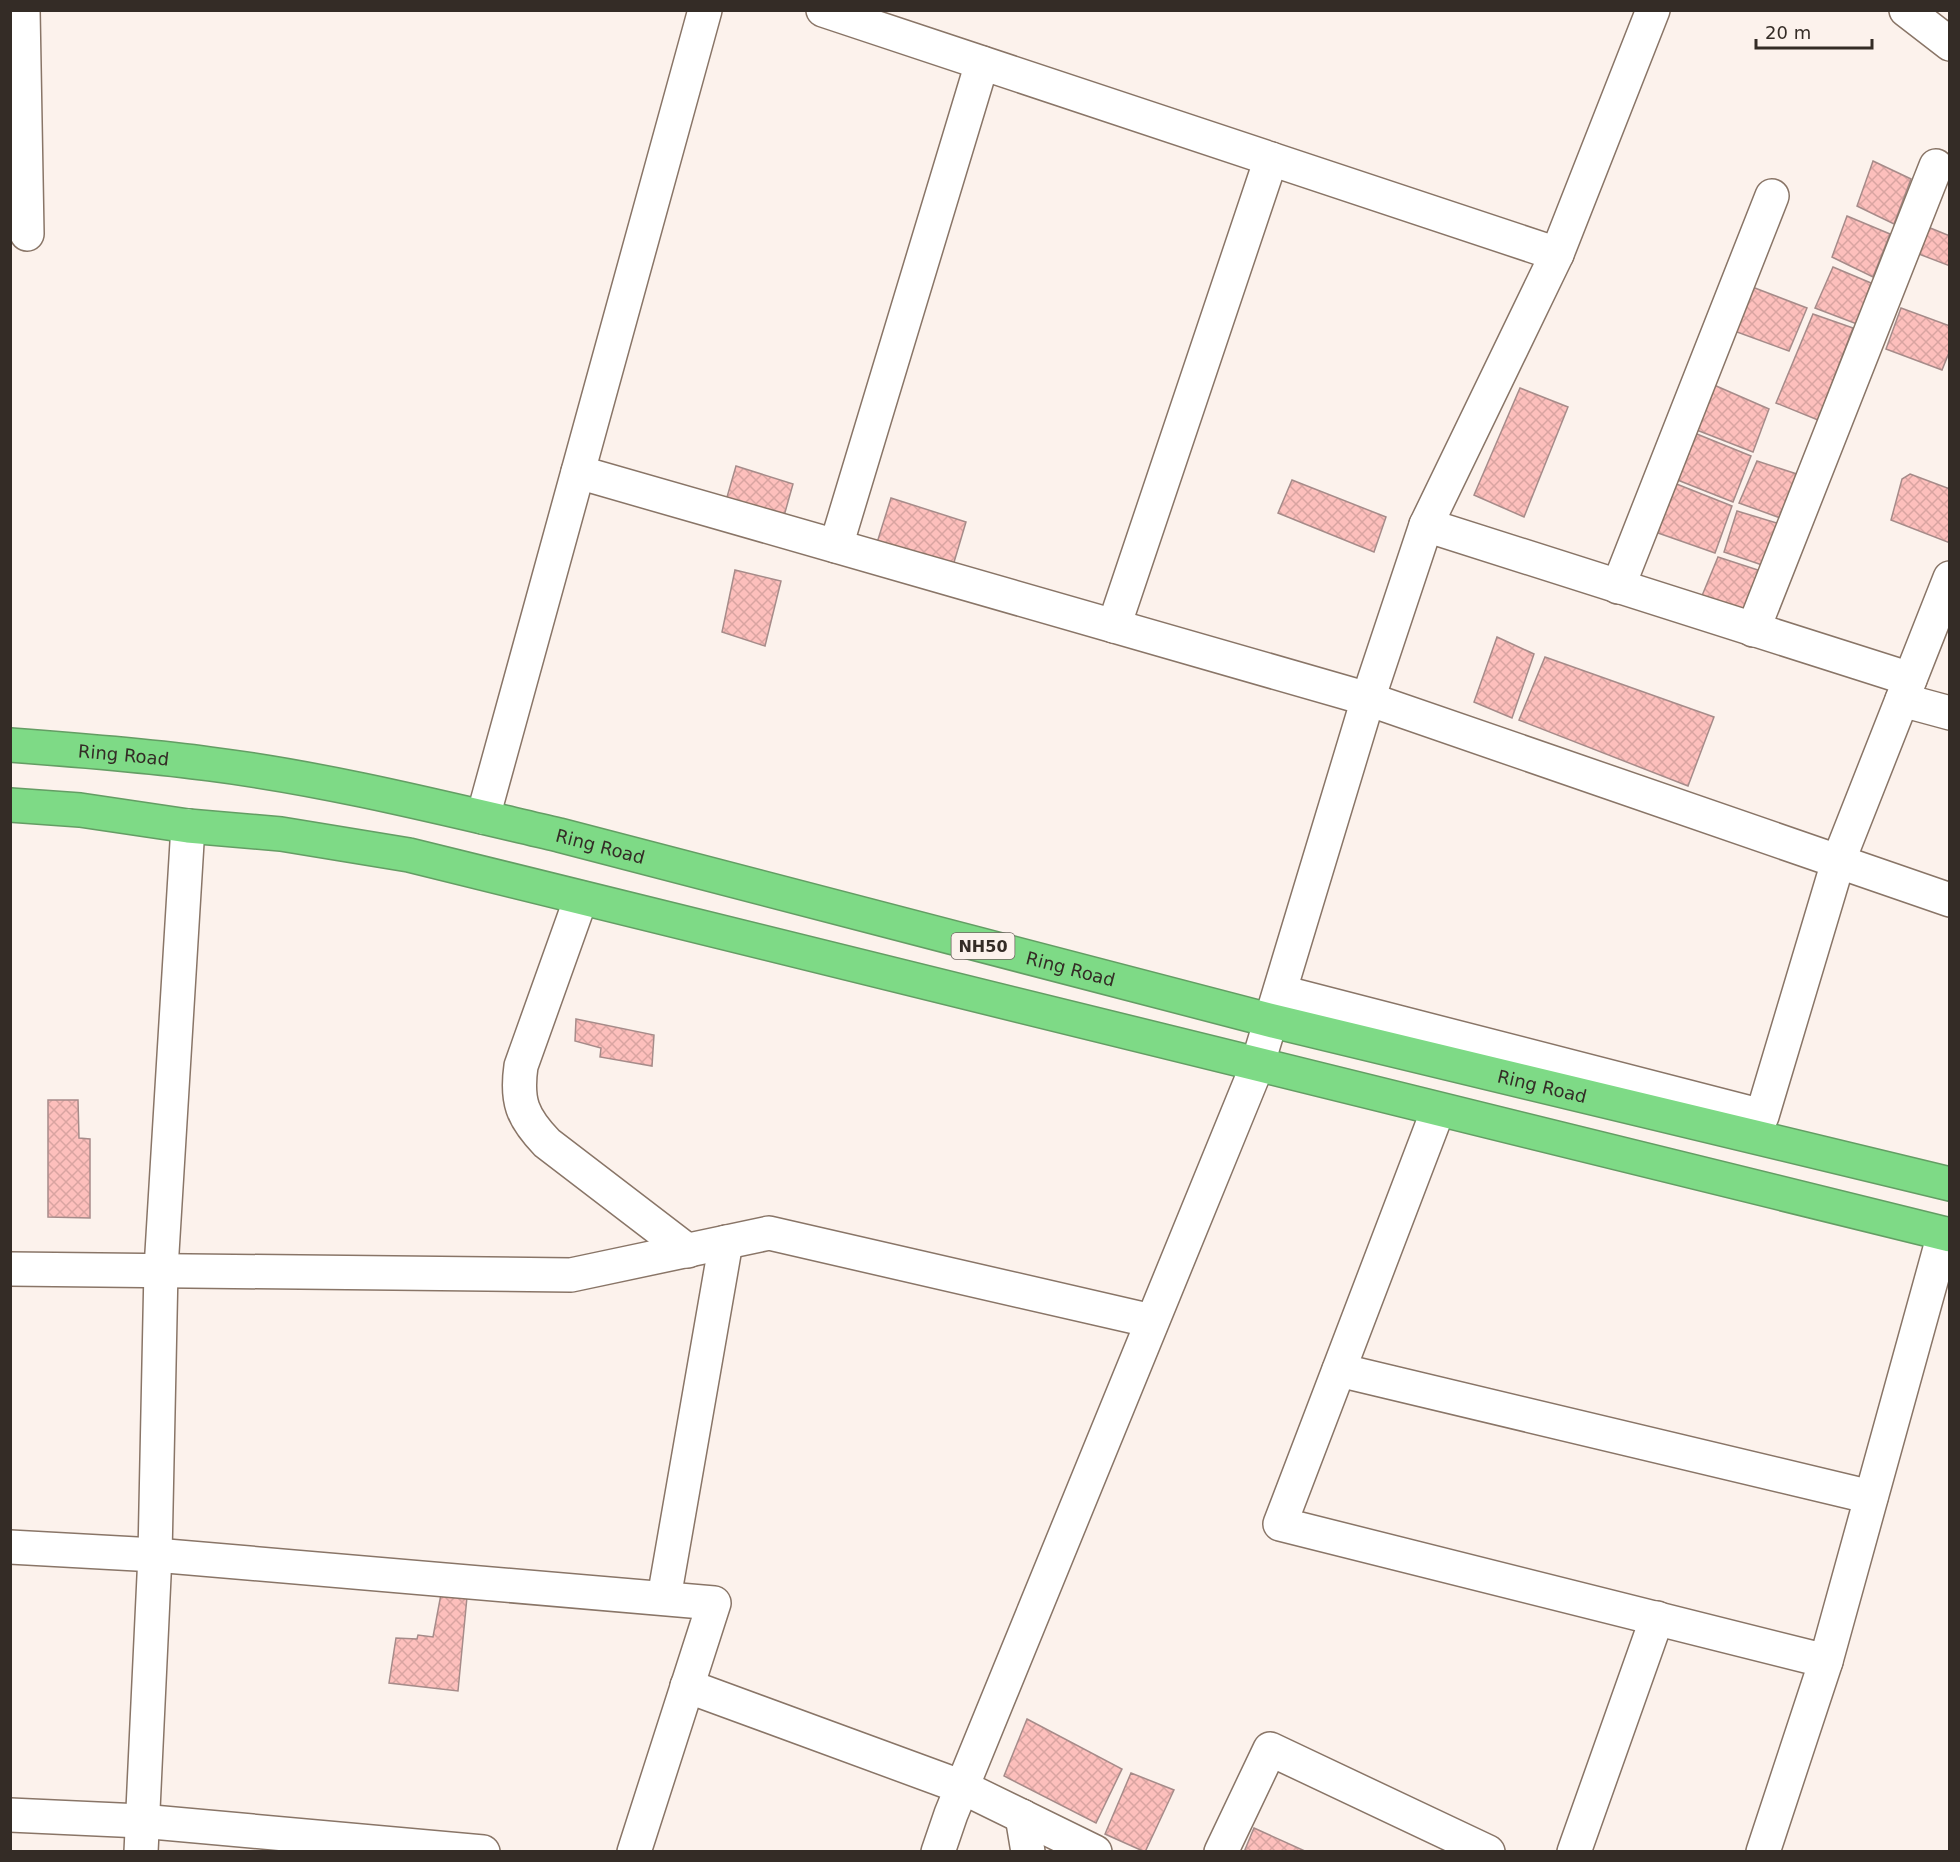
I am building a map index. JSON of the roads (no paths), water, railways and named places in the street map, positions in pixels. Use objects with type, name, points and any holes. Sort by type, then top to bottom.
[{"type":"highway","name":"Ring Road","points":[[10,745],[211,764],[362,790],[483,817],[1277,1006],[1950,1184]]},
{"type":"highway","points":[[10,805],[80,810],[188,826],[281,834],[409,855],[1947,1235]]},
{"type":"street","points":[[23,10],[27,234]]},
{"type":"street","points":[[483,817],[705,10]]},
{"type":"street","points":[[823,10],[1557,254]]},
{"type":"street","points":[[938,1851],[962,1787],[1257,1066],[1368,699],[1426,525],[1557,254],[1653,10]]},
{"type":"street","points":[[1905,10],[1950,44]]},
{"type":"street","points":[[836,546],[982,63]]},
{"type":"street","points":[[1114,626],[1271,159]]},
{"type":"street","points":[[1754,630],[1936,166]]},
{"type":"street","points":[[1618,587],[1772,196]]},
{"type":"street","points":[[578,472],[1368,699],[1950,900]]},
{"type":"street","points":[[1426,525],[1754,630],[1906,690],[1950,713]]},
{"type":"street","points":[[1277,1006],[1762,1116],[1838,862],[1950,578]]},
{"type":"street","points":[[141,1836],[155,1555],[161,1269],[188,826]]},
{"type":"street","points":[[581,898],[521,1065],[518,1083],[520,1104],[530,1125],[547,1143],[688,1251]]},
{"type":"street","points":[[1438,1110],[1280,1524],[1826,1661]]},
{"type":"street","points":[[10,1269],[571,1275],[769,1233],[1152,1321]]},
{"type":"street","points":[[1763,1851],[1826,1661],[1947,1235]]},
{"type":"street","points":[[663,1598],[726,1242]]},
{"type":"street","points":[[1339,1370],[1871,1497]]},
{"type":"street","points":[[10,1547],[155,1555],[714,1603],[634,1851]]},
{"type":"street","points":[[1574,1851],[1657,1618]]},
{"type":"street","points":[[687,1686],[962,1787],[1095,1851]]},
{"type":"street","points":[[1221,1851],[1270,1749],[1488,1851]]},
{"type":"street","points":[[10,1815],[141,1836],[483,1851]]},
{"type":"street","points":[[1022,1816],[1028,1851]]}]
